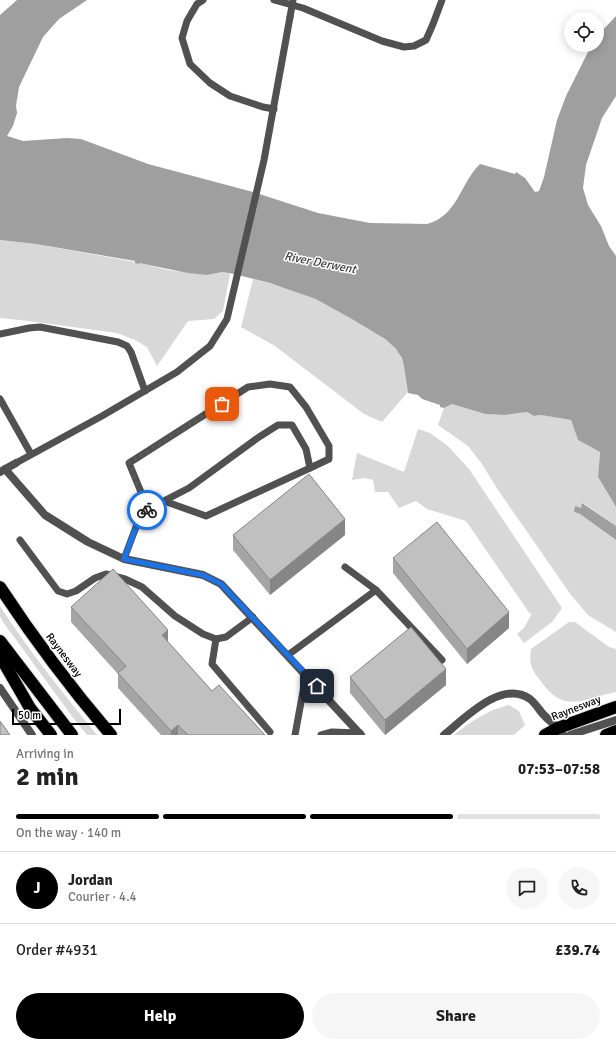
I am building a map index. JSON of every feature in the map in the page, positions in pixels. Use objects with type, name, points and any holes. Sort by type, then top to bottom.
[{"type":"highway","name":"Raynesway","points":[[0,587],[26,626],[83,702],[112,735]]},
{"type":"highway","points":[[0,641],[72,735]]},
{"type":"highway","points":[[0,656],[30,708],[50,735]]},
{"type":"highway","name":"Raynesway","points":[[545,735],[561,731],[616,707]]},
{"type":"highway","points":[[606,735],[616,731]]},
{"type":"street","points":[[16,463],[3,470],[45,515],[88,542],[124,559],[203,575],[221,584],[361,734]]},
{"type":"street","points":[[0,688],[32,735]]},
{"type":"street","points":[[444,735],[480,706],[505,693],[516,693],[530,699],[561,731]]},
{"type":"street","points":[[570,735],[616,720]]},
{"type":"lane","points":[[203,0],[197,4],[187,21],[182,38],[190,64],[210,83],[230,96],[274,109]]},
{"type":"lane","points":[[274,0],[303,8],[382,41],[404,47],[414,46],[426,40],[442,0]]},
{"type":"lane","points":[[16,463],[102,416],[177,372],[210,346],[227,319],[264,160],[293,0]]},
{"type":"lane","points":[[0,334],[29,328],[40,328],[118,342],[127,346],[131,352],[145,391]]},
{"type":"lane","points":[[148,509],[129,463],[248,387],[270,384],[290,387],[306,406],[329,446],[329,459],[206,516],[164,501]]},
{"type":"lane","points":[[0,399],[31,454]]},
{"type":"lane","points":[[124,559],[139,519],[148,509],[189,488],[278,425],[292,425],[306,449],[310,468]]},
{"type":"lane","points":[[20,540],[58,591],[67,594],[76,591],[95,578],[106,574],[125,579],[142,586],[175,616],[203,634],[216,639],[226,637],[252,617]]},
{"type":"lane","points":[[345,567],[376,590],[442,660]]},
{"type":"lane","points":[[288,655],[376,590]]},
{"type":"lane","points":[[216,639],[212,664],[270,732]]},
{"type":"lane","points":[[295,735],[306,675]]},
{"type":"lane","points":[[321,735],[332,732],[361,734]]},
{"type":"shaded area","points":[[0,240],[36,244],[135,262],[168,270],[207,275],[222,272],[230,274],[223,311],[214,319],[188,321],[157,366],[147,347],[135,340],[117,333],[0,318]]},
{"type":"shaded area","points":[[253,279],[277,285],[322,301],[376,333],[398,352],[403,361],[408,392],[382,422],[364,414],[275,346],[241,327]]},
{"type":"shaded area","points":[[452,404],[485,414],[505,415],[527,412],[535,416],[541,415],[571,420],[578,440],[600,452],[598,477],[616,507],[616,526],[583,503],[581,508],[574,512],[580,514],[616,540],[616,632],[588,615],[571,595],[498,490],[482,464],[468,446],[438,425],[444,408]]},
{"type":"shaded area","points":[[418,429],[430,433],[448,446],[469,469],[562,608],[552,622],[524,643],[517,634],[524,628],[532,613],[530,614],[466,521],[427,509],[416,501],[399,508],[388,492],[375,492],[373,480],[364,478],[352,480],[357,453],[404,472]]},
{"type":"shaded area","points":[[0,606],[34,656],[97,735],[87,735],[71,715],[3,622],[0,616]]},
{"type":"shaded area","points":[[569,622],[575,622],[609,647],[616,649],[616,692],[583,701],[566,701],[557,698],[549,691],[535,673],[531,666],[531,649]]},
{"type":"shaded area","points":[[509,705],[519,711],[525,725],[514,735],[454,735],[480,717],[501,707]]},
{"type":"water","name":"River Derwent","points":[[17,0],[87,0],[59,19],[43,37],[19,87],[16,106],[17,113],[13,126],[7,136],[23,141],[67,138],[81,139],[148,164],[253,192],[318,213],[370,223],[427,224],[446,214],[458,198],[473,172],[480,164],[515,174],[516,172],[525,178],[535,192],[539,191],[544,177],[557,120],[566,96],[588,52],[604,52],[604,29],[616,16],[616,96],[602,118],[586,165],[583,188],[588,205],[601,226],[609,246],[616,256],[616,507],[598,477],[600,452],[578,440],[571,420],[541,415],[534,416],[527,412],[505,415],[485,414],[452,404],[444,408],[440,407],[440,405],[422,399],[418,395],[408,393],[402,358],[395,348],[385,339],[316,299],[270,283],[234,274],[222,272],[207,275],[188,273],[139,264],[135,263],[135,261],[36,244],[0,240],[0,15]]},
{"type":"water","points":[[582,503],[616,526],[616,540],[580,514],[574,512],[575,506],[581,508]]},
{"type":"building","points":[[309,474],[345,519],[270,580],[233,535]]},
{"type":"building","points":[[437,522],[509,612],[467,649],[393,558]]},
{"type":"building","points":[[113,569],[168,630],[162,635],[212,691],[219,685],[265,735],[188,735],[178,725],[171,731],[118,673],[126,666],[71,607]]},
{"type":"building","points":[[411,627],[446,669],[385,720],[350,677]]},
{"type":"building","points":[[0,721],[10,735],[0,735]]},
{"type":"way so far","points":[[147,510],[148,509],[129,463],[222,404]]},
{"type":"route","points":[[147,510],[139,519],[124,559],[203,575],[221,584],[317,686]]}]
